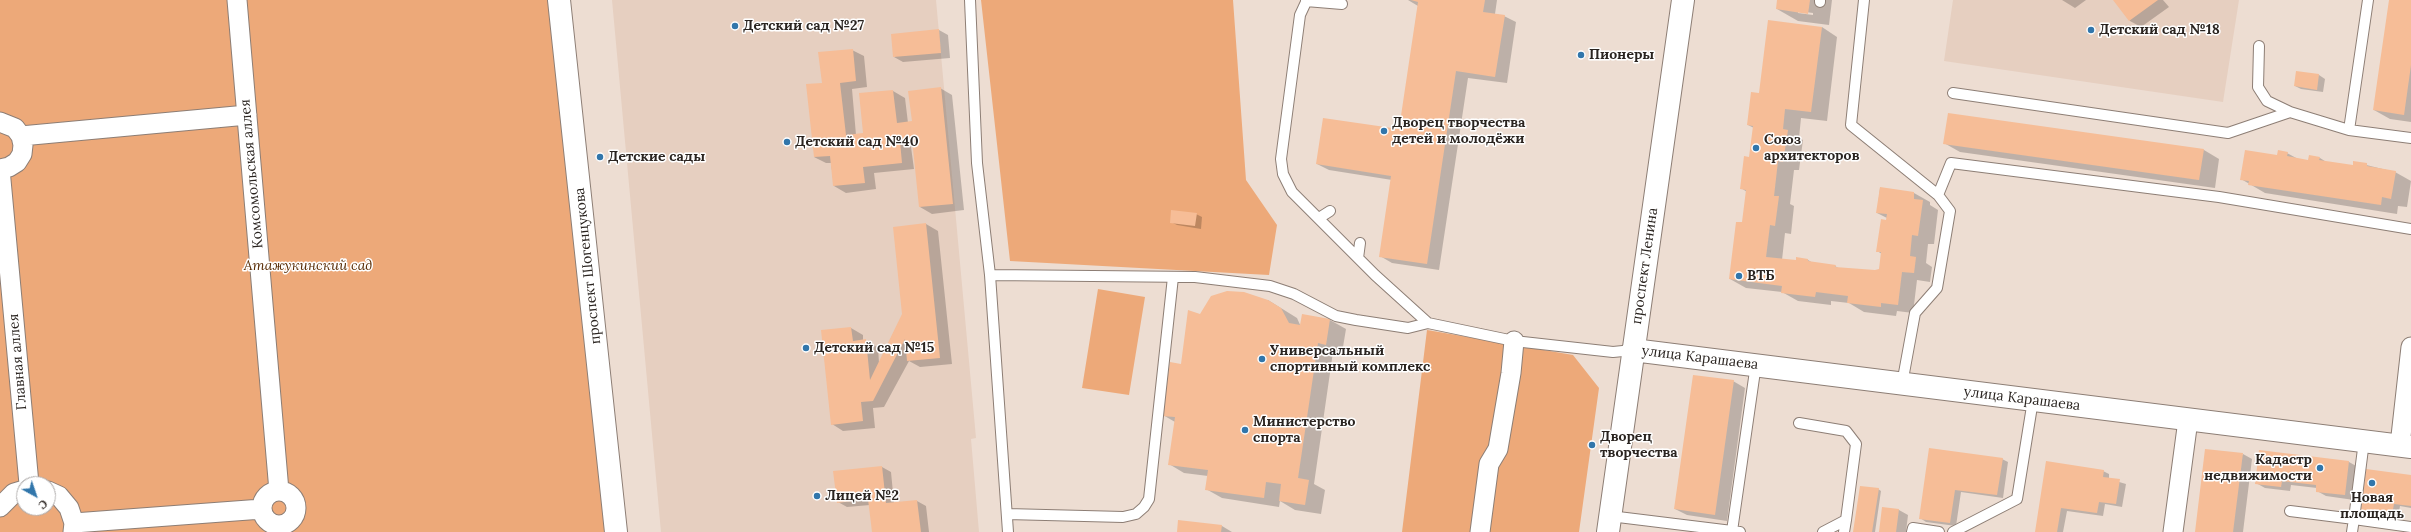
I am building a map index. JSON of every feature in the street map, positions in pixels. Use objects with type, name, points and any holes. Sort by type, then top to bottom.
[{"type":"street","name":"Комсомольская аллея","points":[[237,0],[279,492]]},
{"type":"street","name":"проспект Шогенцукова","points":[[559,0],[616,532]]},
{"type":"street","name":"проспект Ленина","points":[[1609,524],[1683,0]]},
{"type":"street","points":[[21,136],[247,115]]},
{"type":"street","points":[[0,122],[15,128],[21,136],[23,145],[22,154],[17,162],[9,167],[0,169]]},
{"type":"street","name":"Главная аллея","points":[[0,169],[28,476]]},
{"type":"street","points":[[1480,532],[1489,464],[1498,449],[1511,373],[1514,341]]},
{"type":"street","points":[[2406,446],[2411,347]]},
{"type":"street","name":"улица Карашаева","points":[[1633,350],[1756,364],[1902,384],[2406,446]]},
{"type":"street","points":[[2173,532],[2188,420]]},
{"type":"street","points":[[0,507],[16,492]]},
{"type":"street","points":[[279,492],[288,494],[296,506],[293,518],[282,529],[268,521],[262,509],[265,499],[279,492]]},
{"type":"street","points":[[56,495],[69,508],[73,528],[262,509]]},
{"type":"lane","points":[[970,0],[977,163],[990,275],[1008,532]]},
{"type":"lane","points":[[1342,4],[1307,0],[1300,15],[1281,159],[1286,182],[1358,258],[1428,323]]},
{"type":"lane","points":[[1864,0],[1851,125],[1938,195],[1950,211],[1937,288],[1915,313],[1902,384]]},
{"type":"lane","points":[[2349,130],[2368,0]]},
{"type":"lane","points":[[2259,46],[2258,86],[2267,101],[2290,112],[2349,130],[2411,138]]},
{"type":"lane","points":[[1953,93],[2228,133],[2290,112]]},
{"type":"lane","points":[[1938,195],[1951,163],[2220,197],[2411,229]]},
{"type":"lane","points":[[1319,218],[1330,211]]},
{"type":"lane","points":[[1358,258],[1360,243]]},
{"type":"lane","points":[[990,275],[1195,277],[1270,286],[1294,294],[1336,316],[1356,320],[1408,328],[1428,323],[1514,341],[1613,352],[1633,350]]},
{"type":"lane","points":[[1007,514],[1123,517],[1136,514],[1144,507],[1149,499],[1173,277]]},
{"type":"lane","points":[[1609,524],[1736,531],[1756,364]]},
{"type":"lane","points":[[1953,532],[2017,499],[2033,400]]},
{"type":"lane","points":[[1799,422],[1846,431],[1856,444],[1844,532]]},
{"type":"lane","points":[[2352,532],[2364,441]]},
{"type":"lane","points":[[2290,511],[2411,526]]},
{"type":"lane","points":[[1824,532],[1846,520]]},
{"type":"lane","points":[[1912,532],[1913,528],[1939,532]]},
{"type":"shaded area","points":[[612,0],[936,0],[976,438],[971,439],[979,532],[661,532]]},
{"type":"shaded area","name":"Детский сад №18","points":[[1953,0],[2239,0],[2223,102],[1944,61]]},
{"type":"green space","name":"Атажукинский сад","points":[[0,0],[559,0],[616,532],[0,532]]},
{"type":"green space","points":[[981,0],[1233,0],[1246,180],[1277,225],[1269,275],[1010,261]]},
{"type":"green space","points":[[1098,289],[1145,297],[1129,395],[1082,388]]},
{"type":"green space","points":[[1427,330],[1573,355],[1599,388],[1579,532],[1402,532]]},
{"type":"building","name":"Дворец творчества детей и молодёжи","points":[[1411,0],[1485,0],[1483,12],[1505,15],[1495,77],[1456,71],[1427,264],[1379,257],[1391,176],[1316,164],[1323,118],[1399,129],[1418,2]]},
{"type":"building","points":[[1777,0],[1810,0],[1808,14],[1776,9]]},
{"type":"building","points":[[2113,0],[2158,0],[2129,21]]},
{"type":"building","points":[[2389,0],[2411,0],[2411,65],[2404,115],[2373,110]]},
{"type":"building","points":[[1768,20],[1822,27],[1811,112],[1785,109],[1783,129],[1788,130],[1783,162],[1778,161],[1774,196],[1779,196],[1775,226],[1770,225],[1766,257],[1796,260],[1796,257],[1808,259],[1808,261],[1836,265],[1835,267],[1879,269],[1881,252],[1876,252],[1881,219],[1886,220],[1887,214],[1876,213],[1880,187],[1914,192],[1914,199],[1923,200],[1918,236],[1912,235],[1910,256],[1916,257],[1914,273],[1902,272],[1898,305],[1881,303],[1881,307],[1847,303],[1848,296],[1816,292],[1815,297],[1781,293],[1782,286],[1729,279],[1736,222],[1742,222],[1746,190],[1740,189],[1744,156],[1749,157],[1753,126],[1747,125],[1751,92],[1759,93]]},
{"type":"building","points":[[939,29],[941,53],[893,57],[891,34]]},
{"type":"building","points":[[853,49],[856,81],[840,83],[846,135],[863,133],[859,93],[893,90],[897,123],[912,121],[908,91],[941,87],[953,204],[919,207],[912,139],[900,141],[902,163],[863,167],[865,183],[833,186],[830,156],[814,157],[806,84],[822,83],[818,52]]},
{"type":"building","points":[[2296,71],[2319,74],[2317,90],[2294,86]]},
{"type":"building","points":[[1948,113],[2204,149],[2199,180],[1943,144]]},
{"type":"building","points":[[2245,150],[2277,155],[2278,150],[2288,152],[2287,156],[2308,160],[2309,155],[2320,157],[2319,160],[2353,165],[2353,161],[2367,163],[2367,166],[2396,171],[2391,199],[2382,197],[2381,205],[2248,185],[2249,181],[2240,180]]},
{"type":"building","points":[[1171,210],[1197,213],[1195,226],[1170,223]]},
{"type":"building","points":[[926,223],[940,358],[907,361],[905,339],[873,401],[861,402],[863,421],[831,425],[821,330],[851,327],[853,341],[866,339],[870,380],[902,314],[893,227]]},
{"type":"building","points":[[1227,291],[1244,292],[1268,300],[1281,308],[1289,323],[1300,325],[1302,314],[1330,319],[1326,345],[1318,343],[1298,478],[1309,480],[1305,505],[1279,501],[1281,484],[1266,482],[1264,498],[1205,490],[1208,470],[1168,465],[1175,417],[1162,416],[1170,362],[1181,364],[1188,310],[1200,314],[1211,296]]},
{"type":"building","points":[[1693,375],[1734,380],[1715,515],[1674,509]]},
{"type":"building","points":[[1929,448],[2003,458],[1997,495],[1955,490],[1950,523],[1919,519]]},
{"type":"building","points":[[2205,449],[2243,453],[2233,532],[2195,532]]},
{"type":"building","points":[[2259,450],[2349,461],[2345,495],[2316,492],[2316,485],[2282,481],[2281,487],[2255,484]]},
{"type":"building","points":[[2046,461],[2104,470],[2103,477],[2120,479],[2116,504],[2099,502],[2097,513],[2061,508],[2057,532],[2035,532]]},
{"type":"building","points":[[882,466],[886,503],[917,500],[921,532],[872,532],[868,499],[837,503],[833,471]]},
{"type":"building","points":[[2366,469],[2411,475],[2411,506],[2394,504],[2392,514],[2361,510]]},
{"type":"building","points":[[1860,486],[1879,488],[1872,532],[1853,532]]},
{"type":"building","points":[[1882,507],[1899,509],[1896,532],[1879,532]]},
{"type":"building","points":[[1178,520],[1222,525],[1221,532],[1177,532]]},
{"type":"place","name":"Детский сад №27","points":[[735,26]]},
{"type":"place","name":"Детский сад №18","points":[[2091,30]]},
{"type":"place","name":"Пионеры","points":[[1581,55]]},
{"type":"place","name":"Дворец творчества детей и молодёжи","points":[[1384,131]]},
{"type":"place","name":"Детский сад №40","points":[[787,142]]},
{"type":"place","name":"Союз архитекторов","points":[[1756,148]]},
{"type":"place","name":"Детские сады","points":[[600,157]]},
{"type":"place","name":"ВТБ","points":[[1739,276]]},
{"type":"place","name":"Детский сад №15","points":[[806,348]]},
{"type":"place","name":"Универсальный спортивный комплекс","points":[[1262,359]]},
{"type":"place","name":"Министерство спорта","points":[[1245,430]]},
{"type":"place","name":"Дворец творчества","points":[[1592,445]]},
{"type":"place","name":"Кадастр недвижимости","points":[[2320,468]]},
{"type":"place","name":"Новая площадь","points":[[2372,483]]},
{"type":"place","name":"Лицей №2","points":[[817,496]]}]
